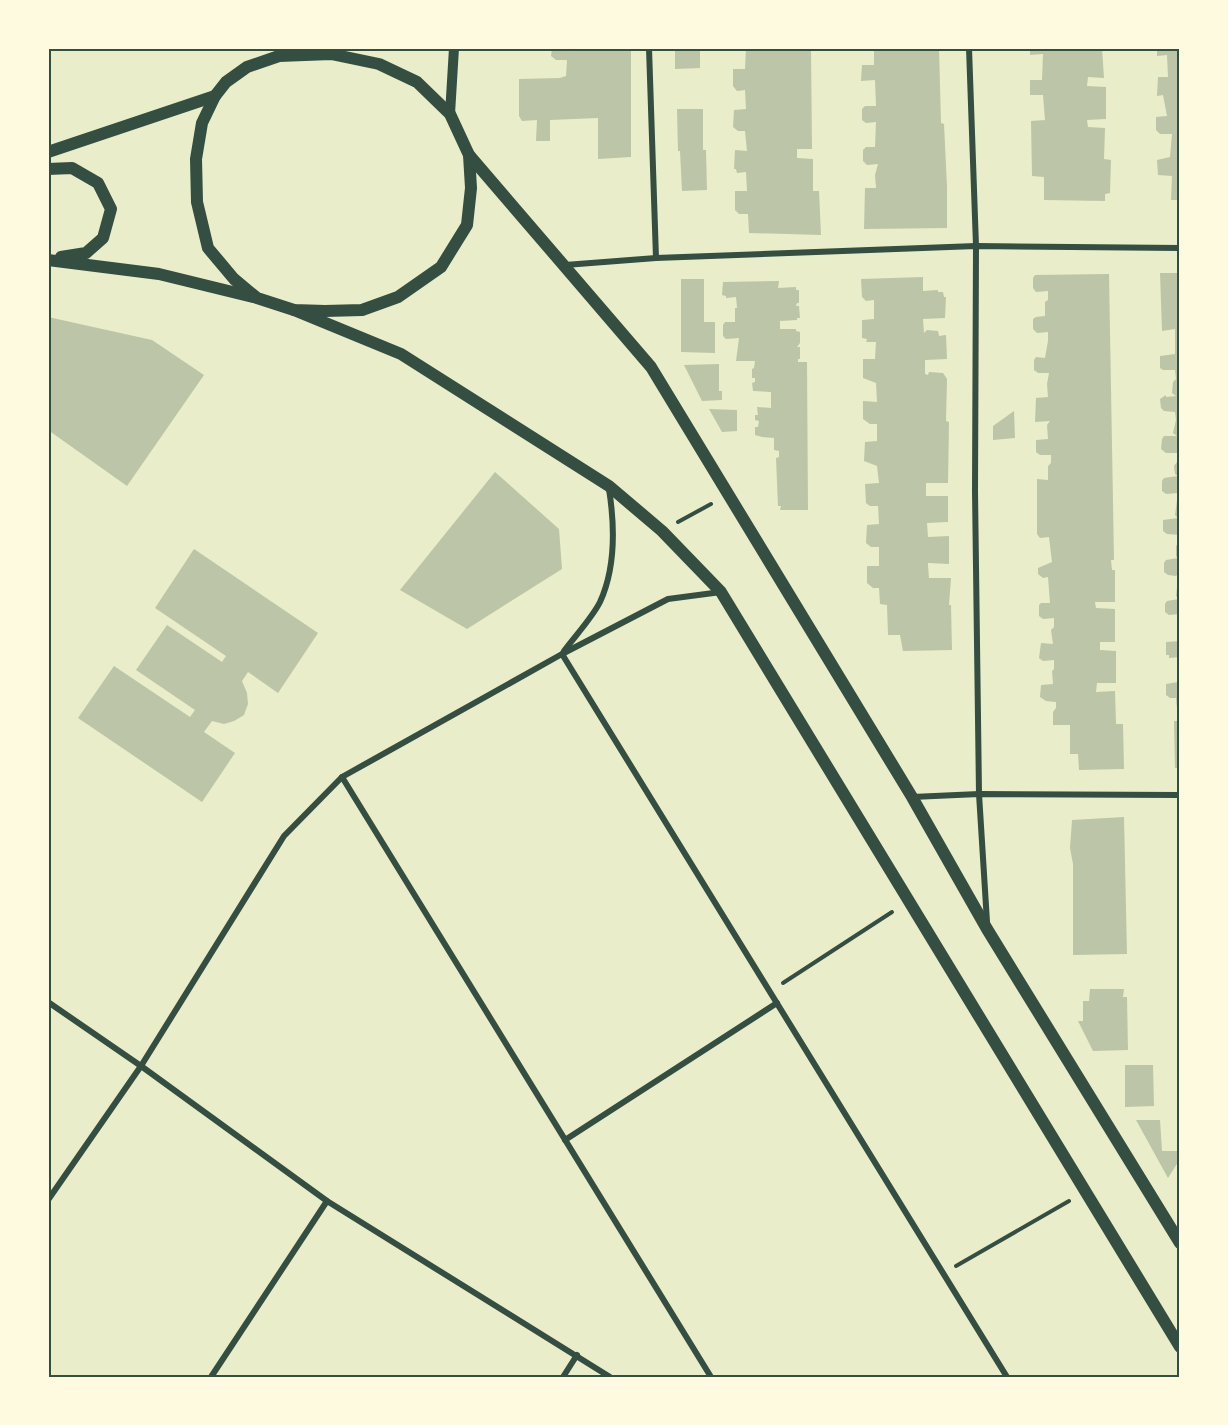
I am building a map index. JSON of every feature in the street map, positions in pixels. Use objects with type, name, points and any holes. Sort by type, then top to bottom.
[{"type":"main road","points":[[257,298],[234,279],[208,248],[197,202],[196,159],[202,123],[215,96],[226,82],[247,67],[279,56],[331,54],[379,64],[417,82],[450,114],[469,155],[651,367],[912,797],[987,929],[1180,1243]]},
{"type":"main road","points":[[48,152],[215,96]]},
{"type":"main road","points":[[294,309],[362,310],[398,297],[441,267],[467,225],[471,188],[469,155]]},
{"type":"main road","points":[[48,169],[72,168],[98,183],[111,209],[103,238],[86,254],[48,259]]},
{"type":"main road","points":[[48,259],[159,274],[257,298],[294,309],[401,354],[609,486],[662,531],[721,592],[1180,1347]]},
{"type":"street","points":[[279,56],[289,48]]},
{"type":"street","points":[[450,114],[454,48]]},
{"type":"street","points":[[649,48],[656,258]]},
{"type":"street","points":[[969,48],[976,246],[975,491],[979,794],[987,929]]},
{"type":"street","points":[[565,265],[656,258],[976,246],[1180,248]]},
{"type":"street","points":[[562,654],[599,603],[612,563],[614,522],[609,486]]},
{"type":"street","points":[[48,1200],[141,1066],[284,836],[342,777],[562,654],[668,599],[721,592]]},
{"type":"street","points":[[562,654],[1006,1377]]},
{"type":"street","points":[[342,777],[711,1377]]},
{"type":"street","points":[[912,797],[979,794],[1180,795]]},
{"type":"street","points":[[48,1002],[141,1066],[327,1201],[610,1377]]},
{"type":"street","points":[[565,1140],[777,1003]]},
{"type":"street","points":[[211,1377],[327,1201]]},
{"type":"street","points":[[562,1377],[577,1355]]},
{"type":"path","points":[[662,531],[729,494]]},
{"type":"path","points":[[769,991],[909,901]]},
{"type":"path","points":[[943,1274],[1086,1192]]},
{"type":"building","points":[[552,48],[631,48],[631,157],[598,159],[598,118],[550,120],[550,141],[536,141],[537,120],[522,121],[519,116],[519,79],[566,76],[567,60],[556,60],[551,56]]},
{"type":"building","points":[[675,48],[700,48],[700,68],[675,69]]},
{"type":"building","points":[[746,48],[811,48],[812,149],[797,149],[797,158],[813,159],[813,191],[819,191],[821,235],[749,233],[748,214],[739,214],[735,210],[735,191],[747,191],[746,172],[737,173],[734,169],[735,150],[747,151],[745,131],[738,131],[733,127],[734,110],[746,109],[745,90],[737,91],[733,86],[733,69],[745,69]]},
{"type":"building","points":[[874,48],[939,48],[941,123],[944,124],[947,187],[947,228],[864,229],[865,188],[876,188],[875,175],[878,164],[867,165],[863,161],[863,150],[866,147],[875,147],[876,122],[866,123],[862,120],[862,109],[865,106],[876,106],[875,80],[861,81],[862,65],[874,65]]},
{"type":"building","points":[[1030,48],[1102,48],[1104,78],[1088,77],[1087,86],[1106,87],[1106,119],[1087,120],[1088,127],[1105,128],[1104,159],[1111,160],[1110,193],[1105,194],[1105,201],[1044,200],[1044,177],[1032,176],[1031,121],[1045,120],[1043,95],[1030,95],[1030,80],[1042,80],[1043,54],[1030,55]]},
{"type":"building","points":[[1157,48],[1180,48],[1180,200],[1171,200],[1172,176],[1158,175],[1157,160],[1170,157],[1172,134],[1160,134],[1156,130],[1156,117],[1167,116],[1163,95],[1157,96],[1158,77],[1168,77],[1167,55],[1157,56]]},
{"type":"building","points":[[677,109],[703,109],[703,150],[706,150],[707,190],[682,191]]},
{"type":"building","points":[[1160,273],[1180,273],[1180,535],[1167,534],[1163,531],[1163,520],[1178,518],[1175,515],[1178,493],[1166,494],[1162,491],[1162,481],[1164,478],[1178,476],[1175,474],[1174,466],[1177,462],[1177,453],[1166,453],[1161,449],[1164,436],[1177,436],[1173,433],[1175,412],[1164,411],[1161,408],[1160,399],[1166,395],[1166,397],[1176,396],[1172,393],[1173,382],[1176,379],[1175,370],[1160,368],[1160,356],[1175,354],[1175,329],[1162,331]]},
{"type":"building","points":[[1109,274],[1114,560],[1111,560],[1112,570],[1115,570],[1115,602],[1095,602],[1096,608],[1115,609],[1115,642],[1100,642],[1100,650],[1116,651],[1116,683],[1097,683],[1096,692],[1115,691],[1116,724],[1123,724],[1124,769],[1079,770],[1078,754],[1070,754],[1070,725],[1053,725],[1056,702],[1046,701],[1040,697],[1041,685],[1053,684],[1054,660],[1043,661],[1039,658],[1041,643],[1053,644],[1051,630],[1054,627],[1054,618],[1043,619],[1039,616],[1039,605],[1050,603],[1048,577],[1043,578],[1038,574],[1038,568],[1052,562],[1049,537],[1040,538],[1037,534],[1037,479],[1048,480],[1051,455],[1040,455],[1036,452],[1036,440],[1048,439],[1047,425],[1050,421],[1035,422],[1036,398],[1048,397],[1049,373],[1038,373],[1034,370],[1036,357],[1045,358],[1048,332],[1037,333],[1033,329],[1033,319],[1045,316],[1048,291],[1036,292],[1033,288],[1033,278],[1035,275]]},
{"type":"building","points":[[923,277],[923,291],[938,290],[946,297],[945,318],[923,319],[924,333],[927,330],[938,331],[939,336],[946,335],[947,359],[925,360],[925,374],[943,373],[947,379],[946,421],[949,422],[948,483],[926,483],[926,496],[948,496],[948,522],[927,523],[928,537],[949,536],[949,564],[928,563],[928,565],[929,578],[951,578],[949,605],[951,605],[952,650],[903,651],[900,635],[888,635],[887,605],[880,604],[879,588],[873,588],[867,583],[867,566],[879,566],[879,547],[871,547],[866,543],[867,525],[879,524],[878,506],[870,506],[866,503],[865,484],[879,483],[877,466],[864,461],[865,442],[877,441],[877,424],[870,424],[863,419],[863,401],[877,402],[876,383],[863,378],[863,359],[875,359],[876,342],[866,342],[867,339],[862,338],[862,320],[874,319],[874,300],[866,301],[862,297],[861,279]]},
{"type":"building","points":[[681,279],[704,279],[704,322],[715,322],[715,353],[681,352]]},
{"type":"building","points":[[779,281],[778,288],[796,287],[796,290],[799,290],[799,303],[796,306],[799,306],[800,318],[780,321],[780,329],[796,329],[800,332],[800,343],[797,347],[800,347],[798,362],[807,362],[808,510],[780,510],[781,506],[778,506],[776,458],[779,457],[779,451],[774,450],[774,438],[755,435],[755,427],[758,427],[759,421],[755,420],[755,415],[758,415],[757,407],[771,408],[771,392],[753,391],[752,383],[755,382],[755,378],[752,378],[752,369],[755,361],[736,361],[739,338],[726,339],[723,336],[723,325],[725,322],[735,322],[735,308],[737,308],[736,297],[726,298],[722,295],[723,282]]},
{"type":"building","points":[[48,317],[152,340],[204,375],[127,486],[48,430]]},
{"type":"building","points":[[719,364],[719,391],[722,391],[722,400],[702,401],[684,365]]},
{"type":"building","points":[[709,409],[737,410],[737,431],[722,432]]},
{"type":"building","points":[[1014,411],[1015,438],[993,440],[993,426]]},
{"type":"building","points":[[495,472],[559,529],[562,569],[467,629],[400,590]]},
{"type":"building","points":[[1180,541],[1180,572],[1176,576],[1168,575],[1164,572],[1164,563],[1166,560],[1178,558],[1176,546]]},
{"type":"building","points":[[194,549],[318,633],[278,693],[248,672],[242,681],[247,693],[248,704],[244,715],[224,724],[212,721],[204,732],[235,753],[202,802],[78,718],[114,666],[190,717],[195,710],[136,670],[167,625],[222,662],[226,656],[155,608]]},
{"type":"building","points":[[1180,584],[1180,614],[1169,615],[1165,612],[1165,604],[1167,601],[1179,599],[1176,596],[1177,587]]},
{"type":"building","points":[[1180,641],[1180,657],[1169,658],[1169,655],[1166,655],[1166,642]]},
{"type":"building","points":[[1180,665],[1180,719],[1178,719],[1176,698],[1166,695],[1166,684],[1178,682],[1177,669]]},
{"type":"building","points":[[1174,721],[1180,721],[1180,768],[1175,768]]},
{"type":"building","points":[[1124,817],[1127,954],[1073,955],[1073,864],[1070,848],[1072,820]]},
{"type":"building","points":[[1090,989],[1124,989],[1123,997],[1127,997],[1128,1050],[1093,1051],[1078,1021],[1083,1021],[1083,1001],[1089,1001]]},
{"type":"building","points":[[1125,1065],[1153,1065],[1154,1106],[1125,1107]]},
{"type":"building","points":[[1136,1120],[1160,1120],[1162,1151],[1180,1151],[1180,1159],[1168,1178]]}]
